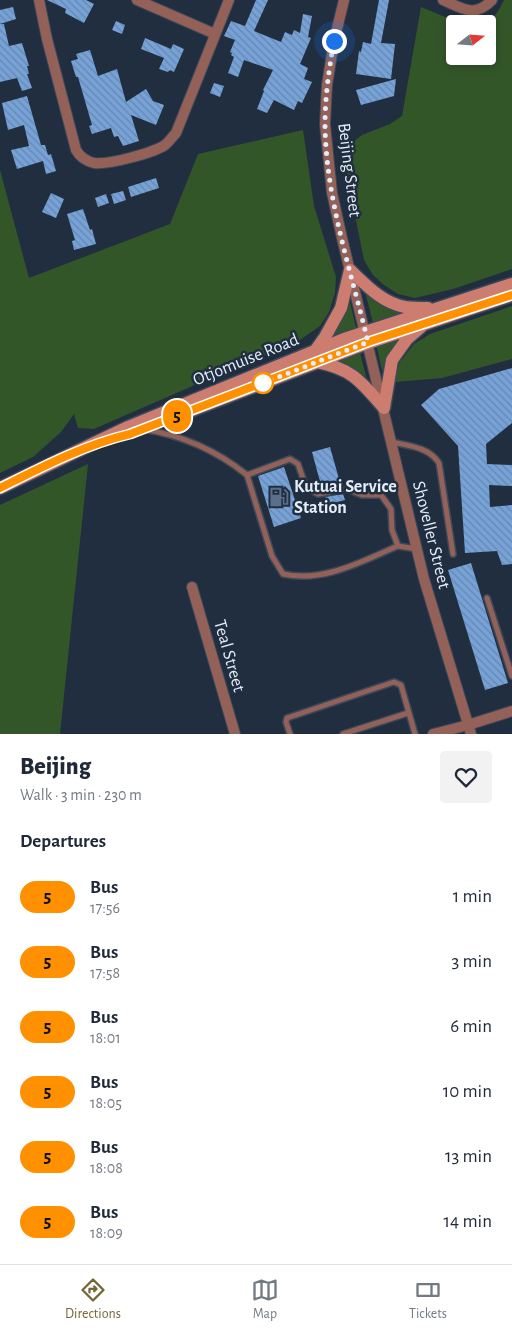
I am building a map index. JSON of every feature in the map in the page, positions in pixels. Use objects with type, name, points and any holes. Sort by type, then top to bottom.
[{"type":"main road","points":[[350,270],[375,294],[389,302],[434,315],[512,295]]},
{"type":"main road","points":[[350,270],[341,308],[316,357],[357,377],[384,408]]},
{"type":"main road","points":[[384,408],[392,360],[416,330],[434,315],[512,284]]},
{"type":"main road","name":"Otjomuise Road","points":[[100,441],[128,427],[367,337],[434,315]]},
{"type":"main road","name":"Otjomuise Road","points":[[100,441],[142,429],[316,357]]},
{"type":"main road","points":[[0,488],[100,441]]},
{"type":"street","points":[[39,0],[47,39],[76,150],[79,156],[96,163],[106,163],[149,152],[167,144],[176,133],[228,0]]},
{"type":"street","points":[[137,0],[215,34]]},
{"type":"street","name":"Beijing Street","points":[[344,0],[334,41],[327,85],[325,124],[332,193],[367,337]]},
{"type":"street","points":[[444,0],[476,11],[492,0]]},
{"type":"street","name":"Shoveller Street","points":[[367,337],[424,579],[470,730]]},
{"type":"street","name":"Teal Street","points":[[192,588],[235,734]]},
{"type":"street","points":[[433,734],[470,730],[512,711]]},
{"type":"lane","points":[[142,429],[167,432],[195,444],[227,459],[248,475],[272,556],[283,574],[297,577],[316,576],[336,571],[398,546],[417,549]]},
{"type":"lane","points":[[392,442],[429,451],[439,463],[453,554]]},
{"type":"lane","points":[[248,475],[290,459],[298,464],[306,487],[318,494],[347,489],[362,496],[381,495],[391,508],[392,530],[398,546]]},
{"type":"lane","points":[[487,598],[512,676]]},
{"type":"lane","points":[[290,734],[286,722],[287,718],[394,682],[401,684],[415,734]]},
{"type":"lane","points":[[343,734],[408,713]]},
{"type":"green space","points":[[504,0],[512,0],[512,269],[453,289],[415,298],[398,294],[373,275],[364,260],[347,175],[348,146],[362,135],[390,124],[402,116],[421,7],[446,17],[446,65],[496,65],[496,14]]},
{"type":"green space","points":[[303,130],[314,206],[336,277],[335,293],[329,312],[320,326],[294,344],[252,360],[94,429],[78,428],[74,414],[61,432],[33,457],[0,473],[0,170],[29,278],[170,224],[198,154]]},
{"type":"green space","points":[[365,291],[388,307],[403,313],[373,323]]},
{"type":"green space","points":[[350,302],[356,328],[325,341],[338,326]]},
{"type":"green space","points":[[512,306],[512,359],[442,378],[395,382],[399,363],[414,344],[430,334]]},
{"type":"green space","points":[[399,338],[386,358],[382,371],[376,343]]},
{"type":"green space","points":[[359,349],[368,384],[336,361]]},
{"type":"green space","points":[[88,464],[60,734],[0,734],[0,505]]},
{"type":"building","points":[[47,0],[86,0],[94,4],[84,23],[65,13],[66,9]]},
{"type":"building","points":[[256,0],[268,0],[254,31],[281,42],[285,32],[292,35],[294,30],[300,33],[303,14],[312,16],[308,37],[311,38],[300,64],[308,68],[304,79],[312,82],[302,103],[298,101],[294,110],[274,100],[267,113],[257,109],[263,90],[273,70],[244,60],[238,77],[228,73],[234,57],[230,52],[235,40],[224,36],[231,21],[245,26]]},
{"type":"building","points":[[379,0],[389,0],[381,43],[395,44],[391,79],[356,74],[359,51],[361,52],[363,42],[371,44]]},
{"type":"building","points":[[13,7],[16,19],[0,24],[0,10]]},
{"type":"building","points":[[116,21],[125,25],[122,34],[112,30]]},
{"type":"building","points":[[0,24],[4,24],[9,46],[22,43],[29,66],[27,66],[29,74],[27,74],[32,88],[22,91],[17,78],[0,82]]},
{"type":"building","points":[[145,38],[171,49],[173,44],[184,49],[174,72],[159,69],[164,58],[141,49]]},
{"type":"building","points":[[90,50],[98,76],[117,69],[126,102],[146,89],[153,101],[164,105],[156,125],[131,115],[139,141],[123,146],[118,136],[114,137],[111,128],[92,134],[89,126],[92,125],[78,77],[76,77],[71,61],[78,59],[76,54]]},
{"type":"building","points":[[396,79],[394,96],[361,105],[356,90]]},
{"type":"building","points":[[214,83],[224,86],[220,97],[210,93]]},
{"type":"building","points":[[27,96],[41,145],[45,145],[48,155],[51,154],[56,171],[46,174],[43,161],[17,169],[11,150],[29,146],[24,125],[8,130],[2,103]]},
{"type":"building","points":[[156,178],[159,188],[131,197],[128,187]]},
{"type":"building","points":[[123,191],[126,200],[114,204],[111,194]]},
{"type":"building","points":[[51,193],[64,199],[56,218],[42,212]]},
{"type":"building","points":[[106,194],[109,203],[98,207],[95,198]]},
{"type":"building","points":[[83,209],[96,244],[74,250],[72,241],[75,240],[67,214]]},
{"type":"building","points":[[512,368],[512,423],[486,444],[487,464],[512,465],[512,486],[489,485],[490,507],[512,505],[512,564],[502,565],[497,551],[465,553],[458,446],[421,405],[439,389]]},
{"type":"building","points":[[330,447],[341,486],[322,489],[312,452]]},
{"type":"building","name":"Kutuai Service Station","points":[[284,467],[301,518],[274,527],[258,476]]},
{"type":"building","points":[[343,494],[345,500],[327,505],[325,497]]},
{"type":"building","points":[[471,563],[508,683],[485,690],[448,570]]},
{"type":"bus line","name":"5","points":[[0,488],[100,441],[130,434],[368,342],[512,295]]},
{"type":"place","name":"Kutuai Service Station","points":[[279,497]]},
{"type":"route","points":[[263,383],[368,342],[332,193],[328,159],[325,124],[327,85],[334,41]]}]
